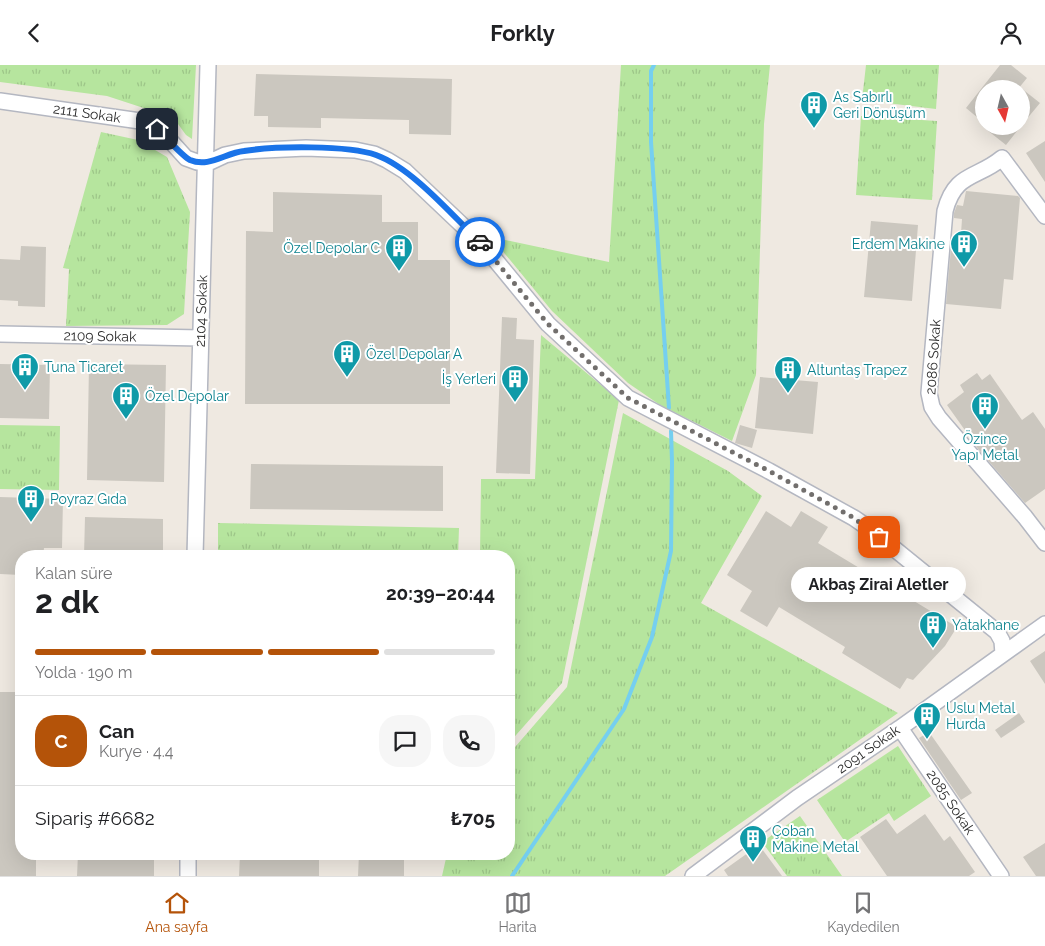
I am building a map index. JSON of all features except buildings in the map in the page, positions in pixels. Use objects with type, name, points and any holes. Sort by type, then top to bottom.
[{"type":"street","name":"2104 Sokak","points":[[194,550],[208,65]]},
{"type":"street","name":"2111 Sokak","points":[[0,101],[139,120],[157,129],[186,158],[197,162],[206,162]]},
{"type":"street","points":[[206,162],[234,152],[254,150],[306,148],[354,150],[374,154],[406,171],[484,245],[548,324],[628,398],[769,471],[862,524],[997,632],[1002,641],[1003,654]]},
{"type":"street","name":"2086 Sokak","points":[[1045,216],[1002,158],[990,167],[962,181],[953,191],[945,211],[929,393],[932,407],[939,418],[1025,517],[1045,543]]},
{"type":"street","name":"2109 Sokak","points":[[0,334],[201,338]]},
{"type":"street","name":"2091 Sokak","points":[[703,873],[797,798],[900,728],[1045,624]]},
{"type":"street","name":"2085 Sokak","points":[[900,728],[1001,876]]},
{"type":"street","points":[[188,860],[188,876]]},
{"type":"green space","points":[[0,65],[196,65],[192,139],[186,135],[178,124],[165,115],[107,96],[0,82]]},
{"type":"green space","points":[[621,65],[770,65],[764,124],[756,375],[732,441],[660,405],[628,383],[552,311],[491,237],[609,262]]},
{"type":"green space","points":[[866,65],[939,65],[936,109],[862,100]]},
{"type":"green space","points":[[861,116],[937,121],[932,200],[856,195]]},
{"type":"green space","points":[[101,132],[138,140],[167,157],[190,212],[184,314],[167,325],[66,326],[69,269],[63,268]]},
{"type":"green space","points":[[541,335],[619,400],[562,683],[515,736],[515,550],[480,550],[481,479],[535,479]]},
{"type":"green space","points":[[623,413],[728,471],[762,496],[701,603],[898,713],[665,876],[442,876],[446,860],[515,860],[515,747],[567,687]]},
{"type":"green space","points":[[0,425],[60,426],[59,490],[0,489]]},
{"type":"green space","points":[[218,523],[459,528],[458,550],[218,550]]},
{"type":"green space","points":[[898,746],[931,796],[894,821],[889,813],[845,842],[817,800]]},
{"type":"green space","points":[[800,816],[842,876],[787,876],[762,842]]},
{"type":"waterway","points":[[654,65],[651,71],[651,142],[669,408]]},
{"type":"waterway","points":[[512,876],[624,709],[652,637],[671,551],[671,431]]},
{"type":"way so far","points":[[480,242],[548,324],[628,398],[769,471],[854,518],[879,537]]},
{"type":"place","name":"As Sabırlı Geri Dönüşüm","points":[[814,129]]},
{"type":"place","name":"Erdem Makine","points":[[964,268]]},
{"type":"place","name":"Özel Depolar C","points":[[399,272]]},
{"type":"place","name":"Özel Depolar A","points":[[347,378]]},
{"type":"place","name":"Tuna Ticaret","points":[[25,391]]},
{"type":"place","name":"Altuntaş Trapez","points":[[788,394]]},
{"type":"place","name":"İş Yerleri","points":[[515,403]]},
{"type":"place","name":"Özel Depolar","points":[[126,420]]},
{"type":"place","name":"Özince Yapı Metal","points":[[985,430]]},
{"type":"place","name":"Poyraz Gıda","points":[[31,523]]},
{"type":"place","name":"Akbaş Zirai Aletler","points":[[879,537]]},
{"type":"place","name":"Yatakhane","points":[[933,649]]},
{"type":"place","name":"Uslu Metal Hurda","points":[[927,740]]},
{"type":"place","name":"Çoban Makine Metal","points":[[753,863]]},
{"type":"route","points":[[157,129],[186,158],[197,162],[210,162],[234,152],[254,150],[306,148],[354,150],[374,154],[406,171],[480,242]]}]
